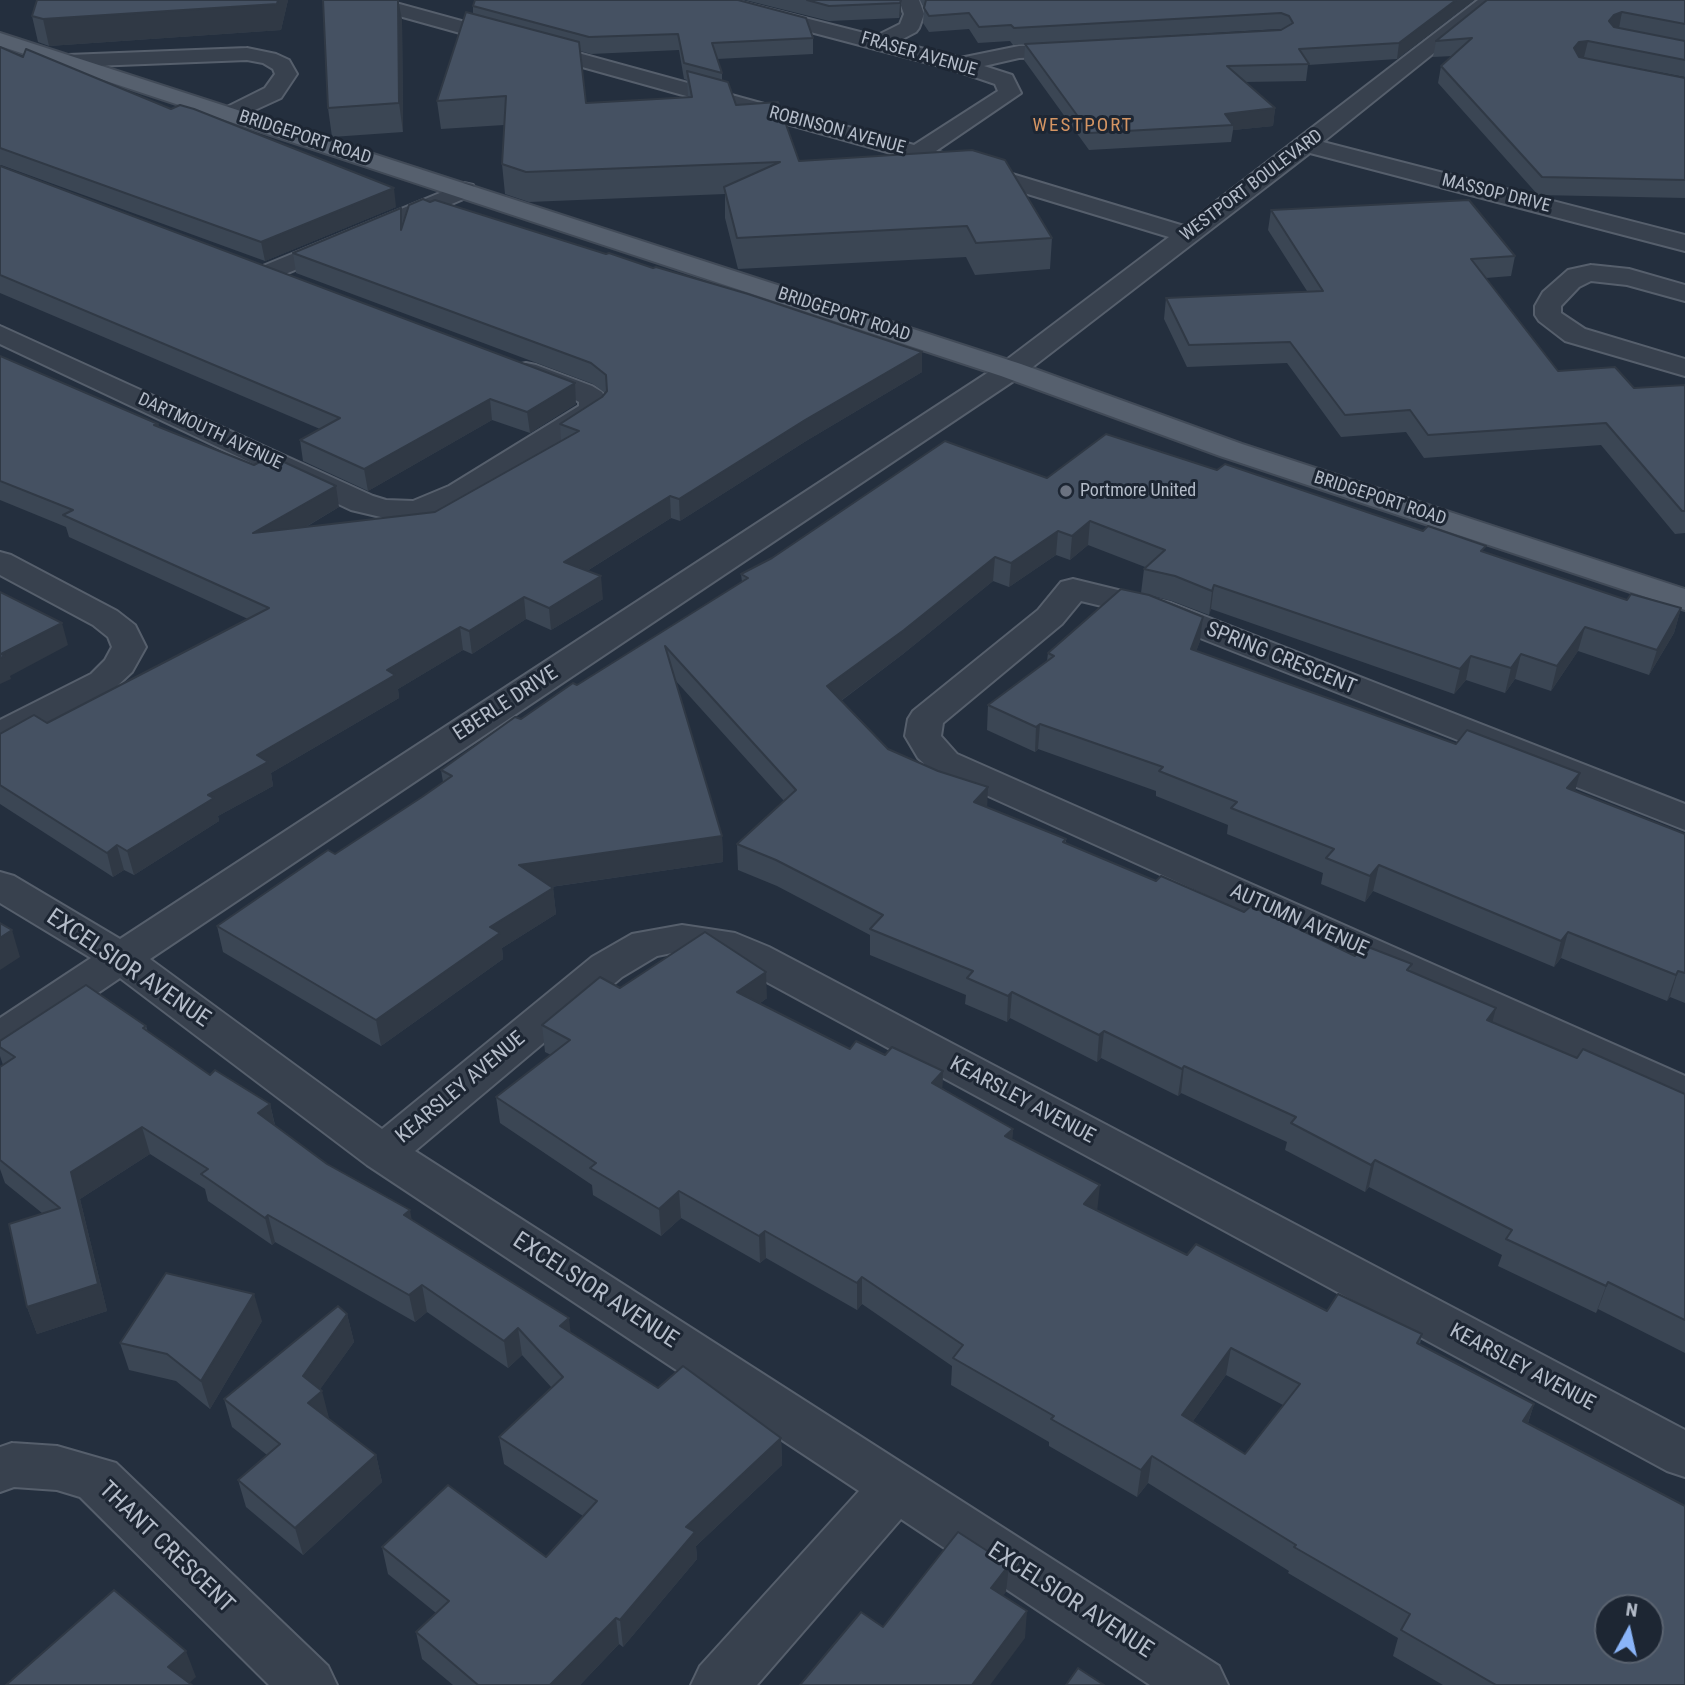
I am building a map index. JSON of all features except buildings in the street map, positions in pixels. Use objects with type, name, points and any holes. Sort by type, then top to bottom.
[{"type":"main road","name":"BRIDGEPORT ROAD","points":[[0,38],[1011,370],[1231,450],[1685,600]]},
{"type":"street","name":"ROBINSON AVENUE","points":[[363,0],[917,153],[1188,235]]},
{"type":"street","name":"FRASER AVENUE","points":[[711,0],[959,64],[1004,80],[1010,93],[917,153]]},
{"type":"street","points":[[878,43],[909,28],[914,14],[909,0]]},
{"type":"street","name":"WESTPORT BOULEVARD","points":[[1011,370],[1306,145],[1490,0]]},
{"type":"street","points":[[959,64],[1019,52],[1100,49]]},
{"type":"street","points":[[68,61],[247,54],[269,58],[281,65],[286,74],[273,93],[230,114]]},
{"type":"street","name":"MASSOP DRIVE","points":[[1306,145],[1685,243]]},
{"type":"street","points":[[305,287],[255,268],[464,190]]},
{"type":"street","points":[[1685,293],[1629,277],[1591,273],[1577,276],[1570,281],[1552,298],[1548,306],[1548,315],[1575,335],[1685,368]]},
{"type":"street","name":"DARTMOUTH AVENUE","points":[[6,342],[362,503],[385,509],[413,510],[437,504],[592,410],[592,398],[582,392],[506,363]]},
{"type":"street","name":"EBERLE DRIVE","points":[[0,1038],[1011,370]]},
{"type":"street","points":[[0,562],[105,618],[123,632],[129,647],[120,665],[103,681],[0,734]]},
{"type":"street","name":"SPRING CRESCENT","points":[[923,736],[926,719],[1050,617],[1073,589],[1159,610],[1685,818]]},
{"type":"street","name":"AUTUMN AVENUE","points":[[923,736],[931,750],[944,762],[1685,1094]]},
{"type":"street","name":"EXCELSIOR AVENUE","points":[[0,885],[121,958],[383,1153],[1199,1685]]},
{"type":"street","name":"KEARSLEY AVENUE","points":[[383,1153],[607,967],[646,944],[682,938],[721,943],[766,964],[1685,1455]]},
{"type":"street","name":"THANT CRESCENT","points":[[0,1469],[12,1465],[57,1468],[97,1479],[307,1685]]},
{"type":"street","points":[[720,1685],[896,1487]]},
{"type":"place","name":"Portmore United","points":[[1066,491]]},
{"type":"district","name":"WESTPORT","points":[[1083,126]]}]
